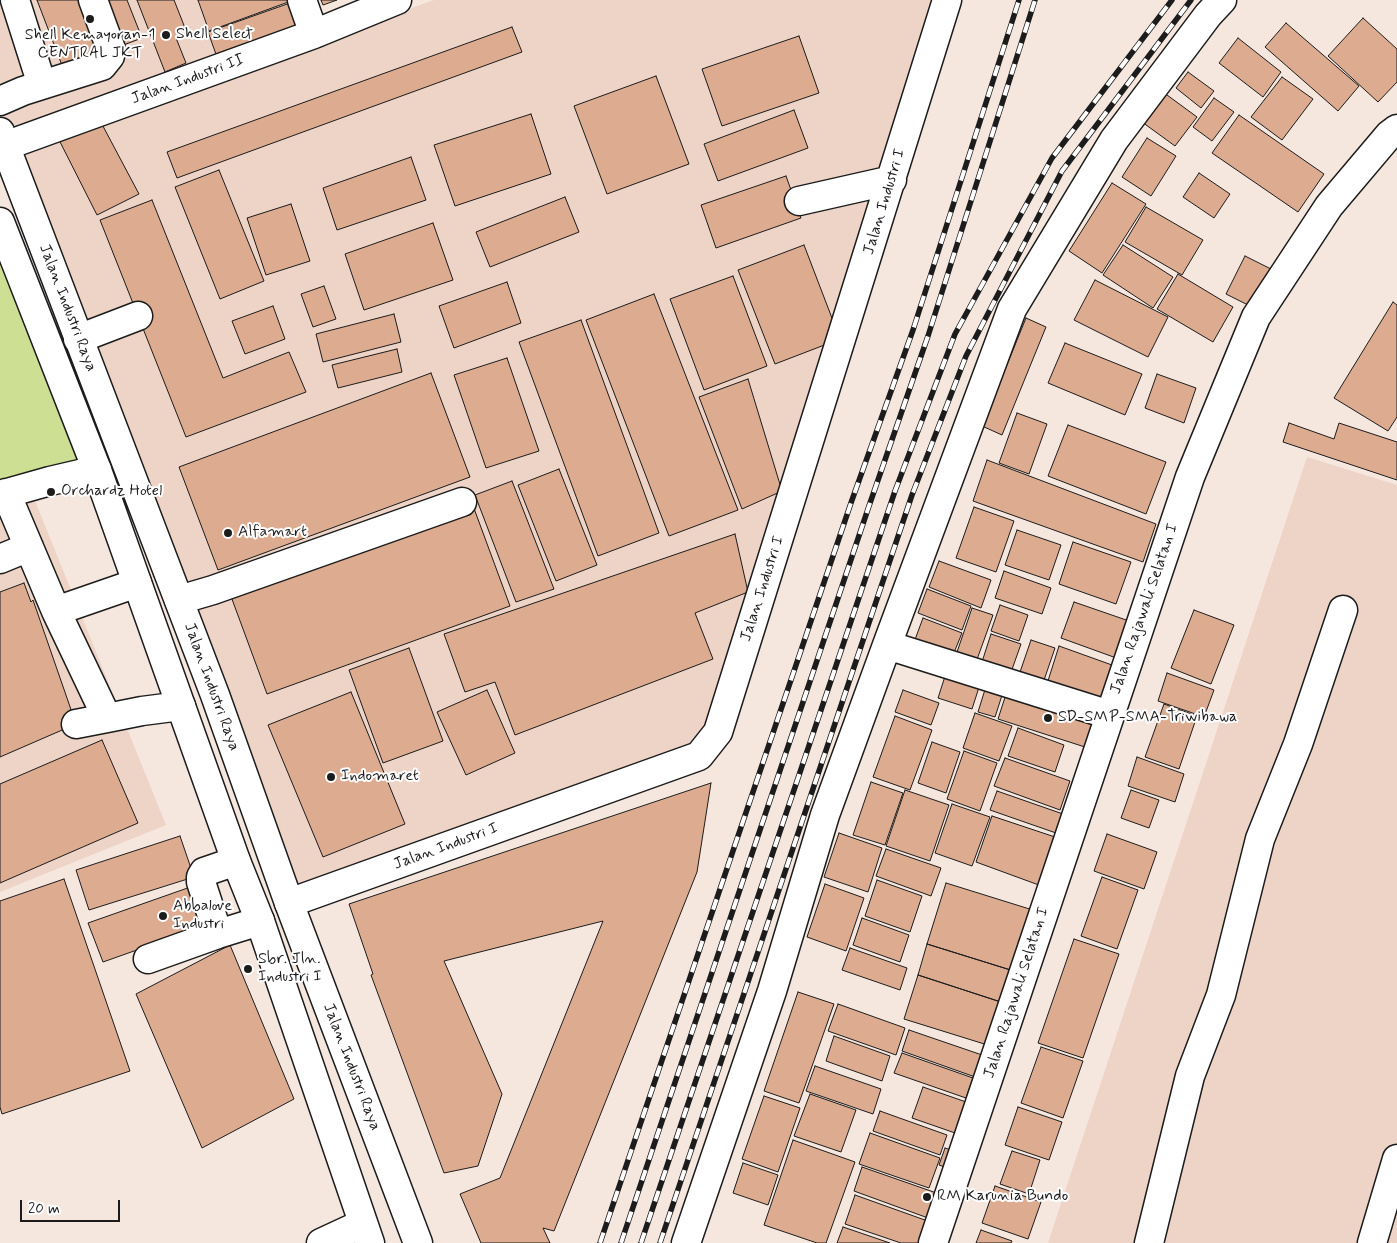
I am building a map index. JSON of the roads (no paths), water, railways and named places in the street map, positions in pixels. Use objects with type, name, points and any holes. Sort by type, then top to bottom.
[{"type":"street","points":[[15,0],[42,86]]},
{"type":"street","points":[[0,101],[23,91],[102,66],[110,56],[111,49],[93,0]]},
{"type":"street","points":[[302,0],[314,34]]},
{"type":"street","name":"Jalan Industri II","points":[[3,139],[314,34],[397,0]]},
{"type":"street","name":"Jalan Industri I","points":[[289,903],[699,756],[718,732],[947,0]]},
{"type":"street","points":[[686,1243],[772,991],[825,815],[1012,309],[1114,140],[1208,15],[1222,0]]},
{"type":"street","name":"Jalan Rajawali Selatan I","points":[[933,1243],[1190,477],[1256,317],[1328,206],[1394,136]]},
{"type":"street","name":"Jalan Industri Raya","points":[[3,139],[215,695],[289,903],[418,1243]]},
{"type":"street","points":[[799,201],[892,180]]},
{"type":"street","name":"Jalan Industri Raya","points":[[0,222],[98,470],[236,861],[260,921],[366,1234]]},
{"type":"street","points":[[78,339],[138,316]]},
{"type":"street","points":[[98,470],[3,494],[107,718]]},
{"type":"street","points":[[179,600],[213,590],[462,502]]},
{"type":"street","points":[[0,559],[29,547]]},
{"type":"street","points":[[56,611],[137,583]]},
{"type":"street","points":[[1149,1243],[1190,1076],[1221,995],[1260,839],[1298,744],[1343,610]]},
{"type":"street","points":[[887,644],[1110,716]]},
{"type":"street","points":[[76,724],[142,711],[182,706],[215,695]]},
{"type":"street","points":[[218,934],[201,877],[204,872],[236,861]]},
{"type":"street","points":[[148,959],[260,921]]},
{"type":"street","points":[[1372,1243],[1396,1167]]},
{"type":"street","points":[[321,1243],[366,1234]]},
{"type":"railway","points":[[600,1243],[852,500],[913,330],[1019,0]]},
{"type":"railway","points":[[621,1243],[928,336],[1035,0]]},
{"type":"railway","points":[[641,1243],[895,491],[955,334],[1052,158],[1172,0]]},
{"type":"railway","points":[[660,1243],[912,495],[966,356],[1062,171],[1191,0]]},
{"type":"place","name":"Shell Kemayoran-1 CENTRAL JKT","points":[[90,19]]},
{"type":"place","name":"Shell Select","points":[[166,35]]},
{"type":"place","name":"Orchardz Hotel","points":[[51,492]]},
{"type":"place","name":"Alfamart","points":[[228,533]]},
{"type":"place","name":"SD-SMP-SMA-Triwibawa","points":[[1048,718]]},
{"type":"place","name":"Indomaret","points":[[331,777]]},
{"type":"place","name":"Abbalove Industri","points":[[163,916]]},
{"type":"place","name":"Sbr. Jln. Industri I","points":[[248,969]]},
{"type":"place","name":"RM Karunia Bundo","points":[[927,1197]]}]
